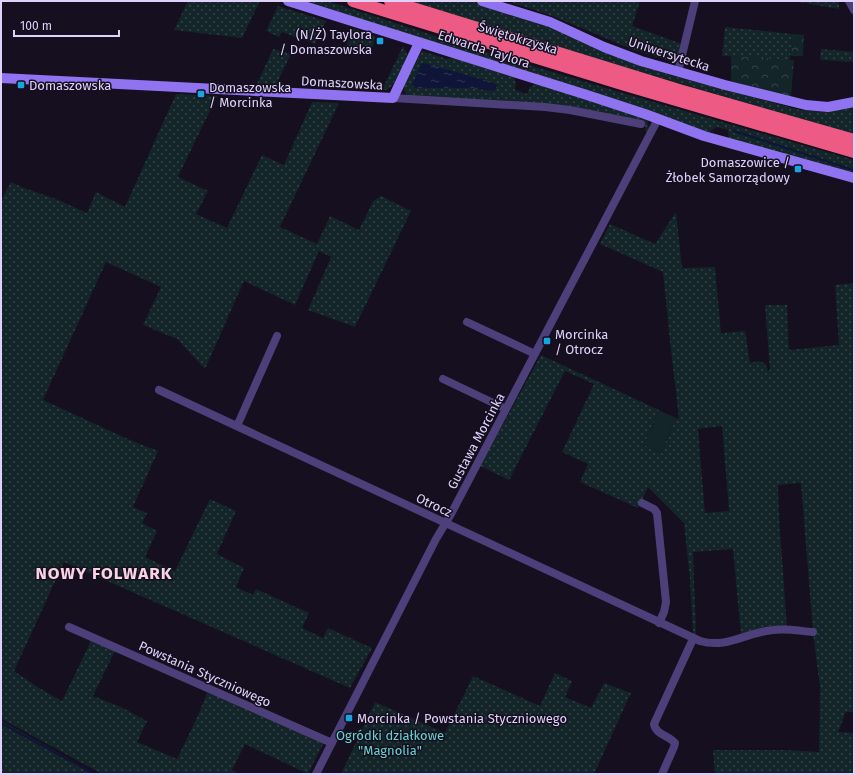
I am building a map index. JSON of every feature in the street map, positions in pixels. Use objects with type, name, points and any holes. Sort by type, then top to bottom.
[{"type":"highway","name":"Świętokrzyska","points":[[353,1],[541,60],[678,95]]},
{"type":"highway","name":"Świętokrzyska","points":[[390,1],[678,95]]},
{"type":"highway","points":[[678,95],[854,140]]},
{"type":"highway","points":[[678,95],[854,152]]},
{"type":"street","name":"Edwarda Taylora","points":[[288,1],[586,95],[730,144],[854,178]]},
{"type":"street","name":"Uniwersytecka","points":[[482,1],[550,22],[604,47],[678,72],[725,85],[806,105],[828,107],[854,102]]},
{"type":"street","points":[[678,72],[695,1]]},
{"type":"street","points":[[849,1],[854,10]]},
{"type":"street","name":"Domaszowska","points":[[394,98],[419,42]]},
{"type":"street","name":"Domaszowska","points":[[1,78],[545,107],[570,110],[641,124]]},
{"type":"street","name":"Gustawa Morcinka","points":[[316,774],[445,524],[658,119]]},
{"type":"street","points":[[467,322],[535,354]]},
{"type":"street","points":[[236,426],[277,336]]},
{"type":"street","points":[[443,379],[506,409]]},
{"type":"street","name":"Otrocz","points":[[159,390],[697,640],[718,644],[734,641],[744,636],[774,629],[813,632]]},
{"type":"street","points":[[642,503],[654,509],[657,513],[666,602],[664,612],[659,623]]},
{"type":"street","name":"Powstania Styczniowego","points":[[69,627],[332,743]]},
{"type":"street","points":[[662,774],[675,743],[655,730],[654,724],[697,640]]},
{"type":"green space","points":[[188,1],[260,1],[242,38],[174,30]]},
{"type":"green space","points":[[300,1],[327,1],[485,52],[854,160],[854,175],[729,141],[728,130],[716,127],[709,133]]},
{"type":"green space","points":[[410,1],[471,1],[548,26],[639,64],[673,76],[800,110],[826,112],[854,106],[854,134],[556,47]]},
{"type":"green space","points":[[507,1],[640,1],[632,26],[681,44],[677,63],[629,48],[555,17]]},
{"type":"green space","points":[[793,1],[839,1],[839,9]]},
{"type":"green space","points":[[278,6],[326,21],[315,44],[282,32],[279,37],[266,31]]},
{"type":"green space","points":[[725,27],[792,34],[790,60],[722,56]]},
{"type":"green space","points":[[351,28],[375,36],[371,53],[347,46]]},
{"type":"green space","points":[[792,34],[804,35],[803,56],[790,56]]},
{"type":"green space","points":[[403,46],[407,54],[399,73],[391,87],[387,90],[382,90]]},
{"type":"green space","points":[[273,49],[291,54],[276,85],[257,84]]},
{"type":"green space","points":[[821,49],[854,52],[854,62],[820,60]]},
{"type":"green space","points":[[422,51],[447,59],[456,58],[514,77],[516,83],[515,90],[527,94],[530,87],[536,84],[645,118],[649,126],[649,130],[647,134],[642,121],[408,95],[404,91],[404,85]]},
{"type":"green space","points":[[731,56],[794,60],[791,97],[731,81]]},
{"type":"green space","points":[[176,94],[217,96],[178,177],[208,191],[196,214],[227,228],[262,155],[284,165],[312,102],[339,103],[280,227],[317,244],[330,216],[359,230],[373,201],[381,196],[411,211],[355,327],[308,310],[331,257],[319,251],[295,305],[244,281],[205,369],[177,339],[143,325],[161,287],[106,262],[43,400],[130,440],[158,451],[133,507],[147,513],[142,523],[157,531],[145,557],[175,571],[210,499],[236,511],[217,554],[244,568],[236,587],[253,595],[256,589],[309,613],[302,628],[323,638],[328,628],[372,648],[350,688],[64,562],[14,671],[62,701],[91,641],[115,651],[93,696],[121,707],[147,721],[137,742],[177,759],[208,691],[324,742],[308,774],[245,744],[232,770],[240,774],[102,774],[2,719],[1,720],[1,200],[11,182],[56,199],[87,213],[96,192],[125,207]]},
{"type":"green space","points":[[676,212],[682,268],[715,267],[721,333],[745,331],[750,363],[758,361],[765,363],[768,371],[770,370],[765,305],[787,305],[789,350],[839,345],[835,285],[854,283],[854,712],[846,712],[838,732],[854,733],[854,774],[715,774],[713,750],[786,750],[819,752],[820,688],[813,632],[801,483],[778,485],[787,628],[769,626],[758,628],[741,635],[733,549],[693,552],[696,636],[693,634],[690,579],[684,523],[648,487],[638,508],[580,482],[588,464],[562,452],[594,384],[565,371],[509,480],[480,466],[541,355],[659,410],[644,445],[661,453],[676,418],[679,419],[663,272],[600,244],[610,224],[655,244]],"holes":[[[722,426],[729,511],[705,513],[698,429]]]},
{"type":"green space","points":[[659,410],[676,418],[661,453],[644,445]]},
{"type":"green space","name":"Ogródki działkowe \"Magnolia\"","points":[[555,673],[572,681],[565,697],[591,708],[604,683],[631,693],[594,774],[341,774],[375,702],[445,733],[473,676],[540,706]]},
{"type":"green space","points":[[2,721],[95,774],[1,774]]},
{"type":"water","points":[[422,63],[491,82],[497,85],[497,88],[492,91],[469,88],[416,88],[412,85]]},
{"type":"waterway","points":[[734,131],[853,170]]},
{"type":"waterway","points":[[1,723],[94,774]]},
{"type":"place","name":"(N/Ż) Taylora / Domaszowska","points":[[380,41]]},
{"type":"place","name":"Domaszowska","points":[[21,85]]},
{"type":"place","name":"Domaszowska / Morcinka","points":[[201,94]]},
{"type":"place","name":"Domaszowice / Żłobek Samorządowy","points":[[798,169]]},
{"type":"place","name":"Morcinka / Otrocz","points":[[547,341]]},
{"type":"place","name":"Morcinka / Powstania Styczniowego","points":[[349,718]]},
{"type":"district","name":"NOWY FOLWARK","points":[[104,573]]}]
